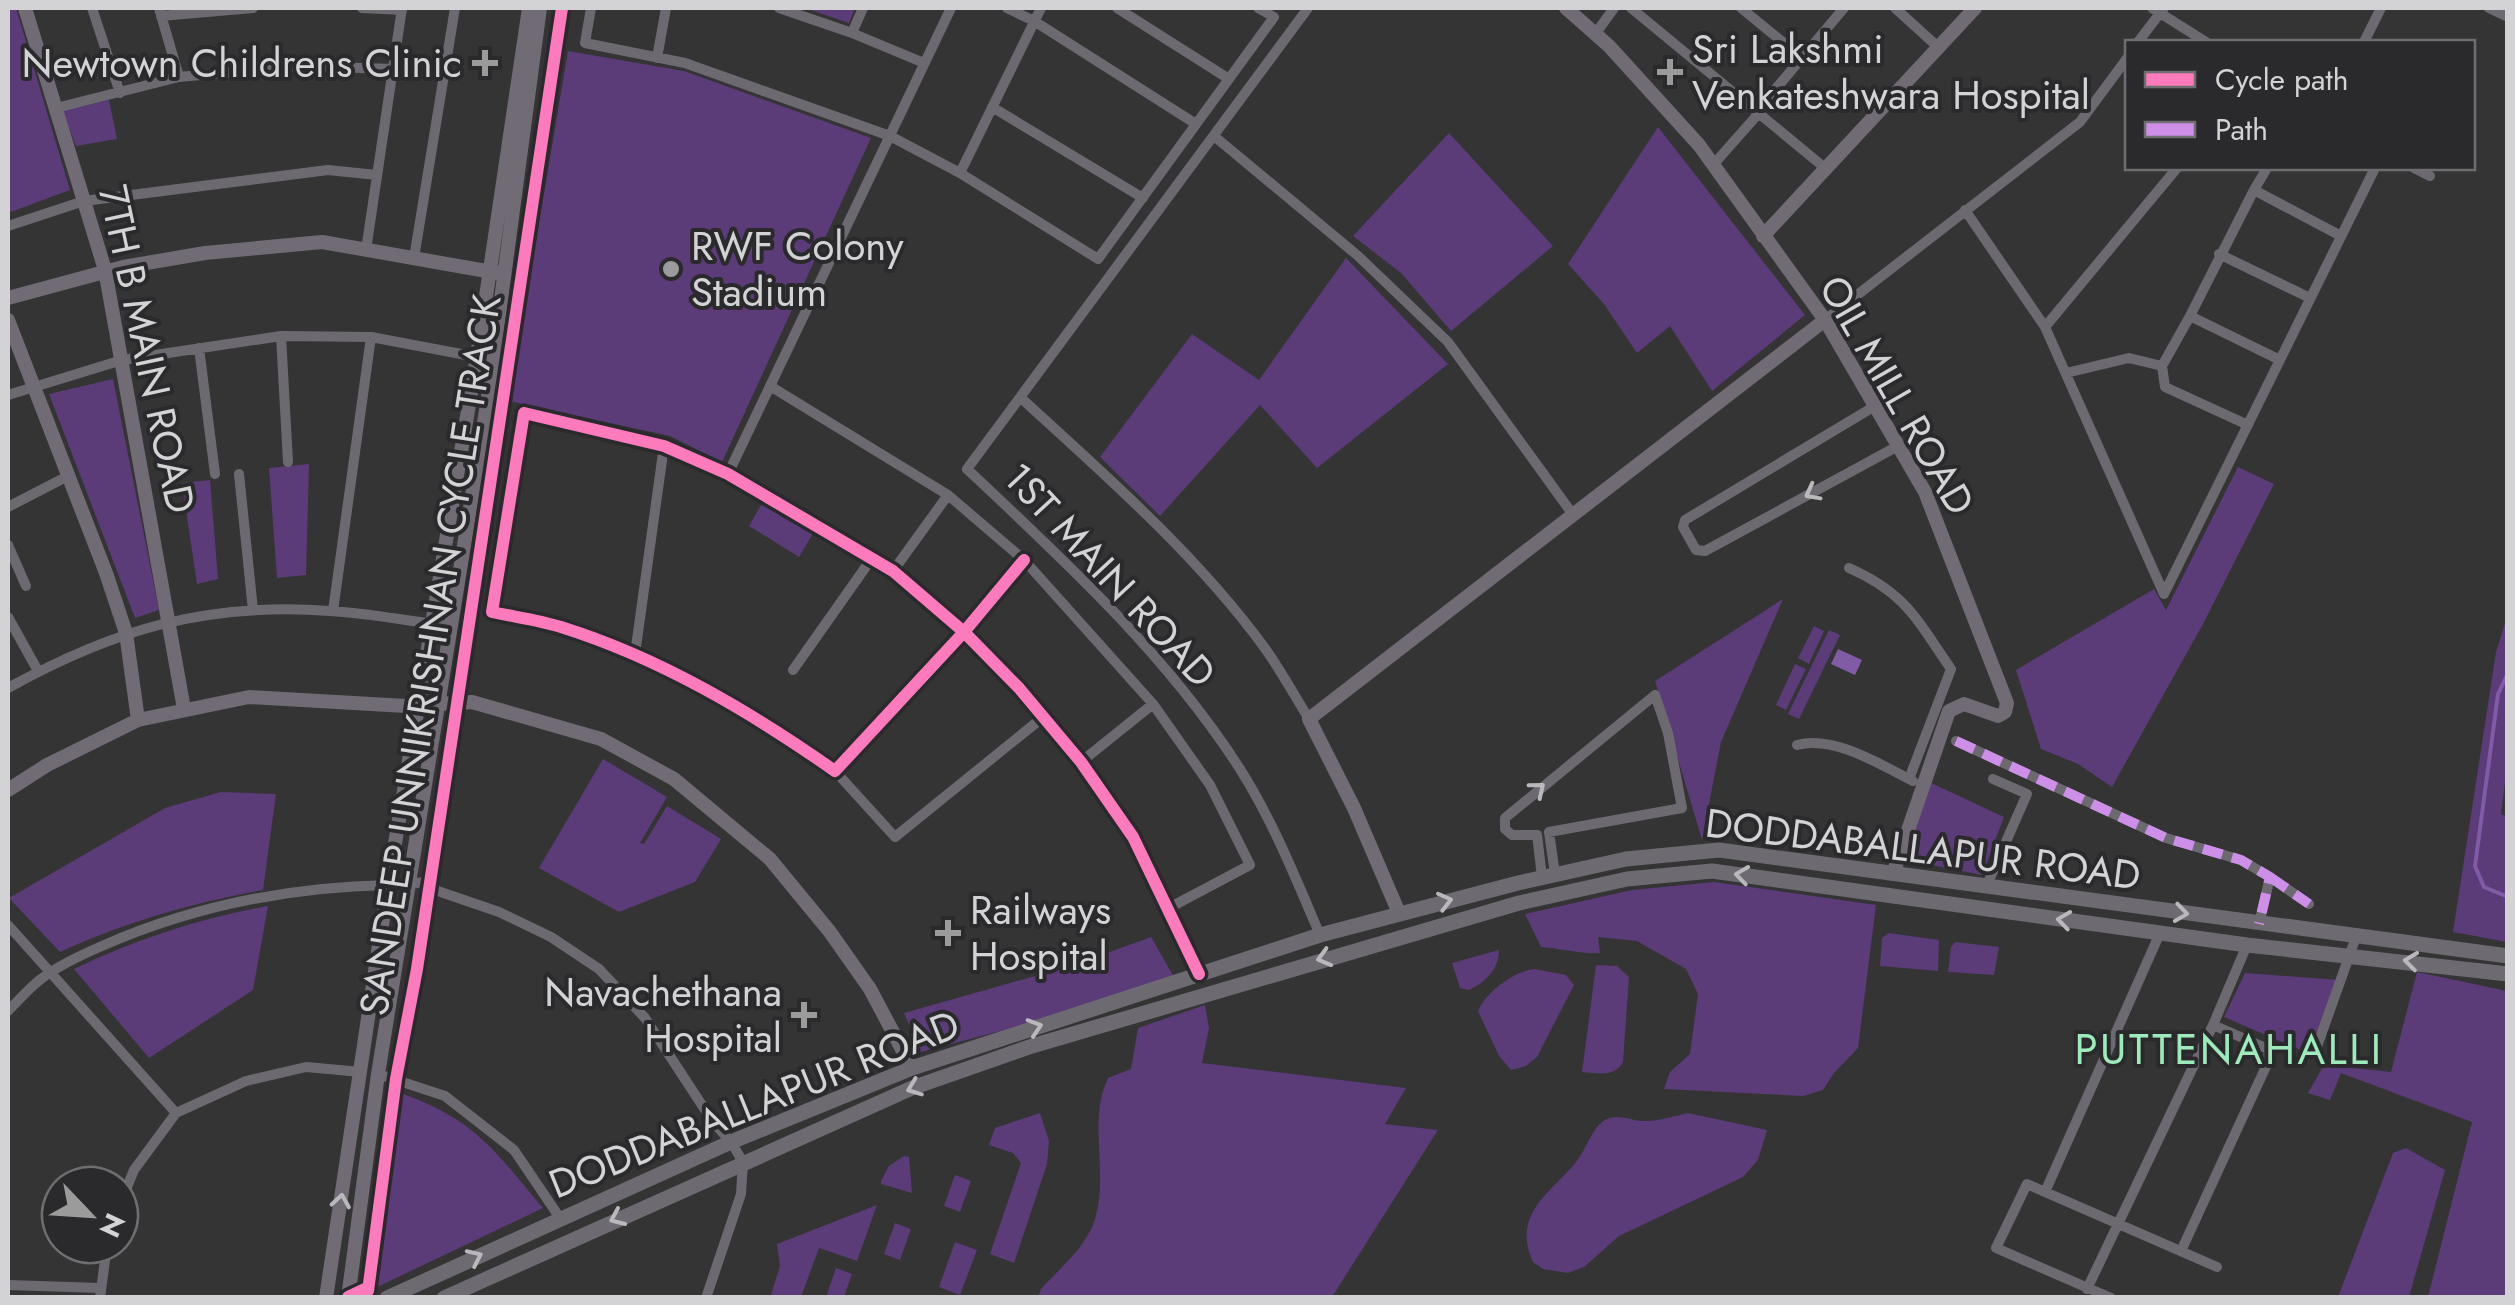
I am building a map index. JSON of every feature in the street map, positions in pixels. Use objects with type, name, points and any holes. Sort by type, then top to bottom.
[{"type":"main road","name":"DODDABALLAPUR ROAD","points":[[387,1298],[731,1142],[912,1068],[1320,935],[1626,859],[1719,850],[2508,956]]},
{"type":"main road","name":"DODDABALLAPUR ROAD","points":[[444,1298],[912,1088],[1032,1046],[1512,905],[1627,879],[1712,871],[2247,945],[2508,974]]},
{"type":"main road","points":[[1506,886],[1512,905]]},
{"type":"street","name":"7TH B MAIN ROAD","points":[[25,8],[105,270],[184,708]]},
{"type":"street","points":[[92,8],[120,93]]},
{"type":"street","points":[[178,78],[160,12],[253,8]]},
{"type":"street","points":[[362,8],[402,9],[366,250]]},
{"type":"street","points":[[414,258],[454,8]]},
{"type":"street","points":[[348,1298],[378,1074],[488,404],[496,273],[529,8]]},
{"type":"street","points":[[326,1298],[416,705],[477,358],[496,273],[540,8]]},
{"type":"street","points":[[590,8],[585,43],[685,63],[890,136],[1098,259],[1274,17],[1258,8]]},
{"type":"street","points":[[658,58],[666,8]]},
{"type":"street","points":[[778,8],[852,33],[924,64]]},
{"type":"street","points":[[852,33],[863,8]]},
{"type":"street","points":[[728,474],[951,8]]},
{"type":"street","points":[[1007,8],[1034,21],[1196,124]]},
{"type":"street","points":[[960,174],[1041,8]]},
{"type":"street","points":[[1117,8],[1229,80]]},
{"type":"street","points":[[1308,8],[1020,398],[1103,473],[1208,579],[1264,647],[1309,719],[1400,913]]},
{"type":"street","name":"OIL MILL ROAD","points":[[1566,8],[1596,33],[1699,145],[1825,320],[1924,492],[2007,703],[1998,716],[1964,704],[1944,707]]},
{"type":"street","points":[[1596,33],[1614,8]]},
{"type":"street","points":[[1631,8],[1825,168]]},
{"type":"street","points":[[1740,8],[1801,58]]},
{"type":"street","points":[[1713,165],[1844,8]]},
{"type":"street","points":[[1894,8],[1938,47]]},
{"type":"street","points":[[1763,236],[1975,8]]},
{"type":"street","points":[[2365,40],[2381,8]]},
{"type":"street","points":[[2489,8],[2508,17]]},
{"type":"street","points":[[2139,40],[2158,10],[2203,40]]},
{"type":"street","points":[[1309,719],[2080,122],[2125,61]]},
{"type":"street","points":[[56,108],[178,78],[300,66],[393,68]]},
{"type":"street","points":[[992,107],[1142,198]]},
{"type":"street","points":[[1214,136],[1357,256],[1448,342],[1574,516]]},
{"type":"street","points":[[8,226],[84,200],[328,170],[377,174]]},
{"type":"street","points":[[2045,326],[2175,170]]},
{"type":"street","points":[[2248,425],[2165,388],[2162,366],[2266,170]]},
{"type":"street","points":[[1966,210],[2045,326],[2164,594],[2375,170]]},
{"type":"street","points":[[2418,170],[2430,176]]},
{"type":"street","points":[[2254,190],[2342,236]]},
{"type":"street","points":[[8,298],[105,270],[205,253],[322,242],[496,273]]},
{"type":"street","points":[[2219,254],[2310,298]]},
{"type":"street","points":[[2190,316],[2280,360]]},
{"type":"street","points":[[8,320],[126,634],[138,720]]},
{"type":"street","points":[[8,395],[122,360],[281,336],[371,337],[477,358]]},
{"type":"street","points":[[281,336],[288,462]]},
{"type":"street","points":[[333,611],[371,337]]},
{"type":"street","points":[[199,348],[215,474]]},
{"type":"street","points":[[2066,373],[2129,358],[2162,366]]},
{"type":"street","points":[[770,386],[948,495],[1024,560],[1153,704],[1210,785],[1250,865],[1165,910]]},
{"type":"street","name":"1ST MAIN ROAD","points":[[1020,398],[967,470],[1054,551],[1142,642],[1196,708],[1240,770],[1286,854],[1320,935]]},
{"type":"street","points":[[1875,406],[1685,520],[1683,527],[1696,550],[1704,551],[1898,446]]},
{"type":"street","points":[[1042,718],[895,837],[835,772],[764,722],[635,654],[558,626],[492,612],[524,413],[664,446],[728,474],[893,571],[964,632],[1019,688],[1081,762],[1133,837],[1198,974]]},
{"type":"street","points":[[635,654],[664,446]]},
{"type":"street","points":[[239,474],[253,610]]},
{"type":"street","points":[[8,508],[68,476]]},
{"type":"street","points":[[893,571],[948,495]]},
{"type":"street","points":[[8,545],[26,586]]},
{"type":"street","points":[[793,670],[872,558]]},
{"type":"street","points":[[835,772],[964,632],[1024,560]]},
{"type":"street","points":[[1849,568],[1882,583],[1908,606],[1952,669],[1944,707],[1916,782],[1893,874]]},
{"type":"street","points":[[8,688],[126,634],[170,620],[253,610],[333,611],[451,626]]},
{"type":"street","points":[[8,617],[38,672]]},
{"type":"street","points":[[442,680],[472,702],[601,739],[674,780],[756,846],[830,932],[870,989],[912,1068]]},
{"type":"street","points":[[1655,695],[1668,733],[1682,808],[1536,835],[1512,835],[1506,829],[1505,818],[1655,695]]},
{"type":"street","points":[[8,790],[47,764],[138,720],[184,708],[249,697],[416,705],[472,702]]},
{"type":"street","points":[[1081,762],[1153,704]]},
{"type":"street","points":[[1797,745],[1809,742],[1851,752],[1916,782]]},
{"type":"street","points":[[1956,742],[2166,838],[2241,860],[2310,904]]},
{"type":"street","points":[[1986,887],[2028,794],[1993,778]]},
{"type":"street","points":[[1548,876],[1550,832]]},
{"type":"street","points":[[1536,835],[1548,876]]},
{"type":"street","points":[[2260,924],[2270,877]]},
{"type":"street","points":[[409,884],[424,882],[429,888],[499,912],[551,936],[599,969],[644,1018],[743,1162],[741,1194],[706,1298]]},
{"type":"street","points":[[8,1011],[50,972],[118,939],[210,908],[301,890],[388,885]]},
{"type":"street","points":[[8,924],[176,1113]]},
{"type":"street","points":[[2045,1192],[2160,933]]},
{"type":"street","points":[[2316,1052],[2356,937]]},
{"type":"street","points":[[2088,1288],[2213,1026],[2247,945]]},
{"type":"street","points":[[2181,1251],[2269,1060],[2268,1050],[2213,1026]]},
{"type":"street","points":[[138,1165],[176,1113],[246,1081],[306,1067],[361,1072]]},
{"type":"street","points":[[378,1074],[446,1096],[514,1150],[560,1218]]},
{"type":"street","points":[[2110,1298],[1996,1248],[2027,1184],[2217,1267]]},
{"type":"street","points":[[8,1285],[100,1293],[104,1265]]},
{"type":"shaded area","points":[[8,8],[16,8],[70,190],[8,213]]},
{"type":"shaded area","points":[[805,8],[855,8],[849,23]]},
{"type":"shaded area","name":"RWF Colony Stadium","points":[[568,51],[684,71],[871,138],[722,462],[670,436],[509,401]]},
{"type":"shaded area","points":[[109,100],[117,139],[76,146],[62,111]]},
{"type":"shaded area","points":[[1658,127],[1805,315],[1712,391],[1670,326],[1637,353],[1604,304],[1568,264]]},
{"type":"shaded area","points":[[1449,133],[1553,246],[1451,331],[1401,273],[1353,236]]},
{"type":"shaded area","points":[[1346,258],[1448,364],[1317,468],[1260,405],[1160,516],[1100,457],[1192,334],[1259,380]]},
{"type":"shaded area","points":[[113,379],[159,610],[135,618],[49,394]]},
{"type":"shaded area","points":[[309,464],[306,575],[277,578],[269,468]]},
{"type":"shaded area","points":[[2238,467],[2274,484],[2203,624],[2112,787],[2078,764],[2041,749],[2016,670],[2154,589],[2166,610]]},
{"type":"shaded area","points":[[210,480],[218,579],[197,584],[182,483]]},
{"type":"shaded area","points":[[764,500],[815,530],[799,557],[749,526]]},
{"type":"shaded area","points":[[1783,599],[1721,742],[1702,840],[1655,681]]},
{"type":"shaded area","points":[[2507,617],[2508,758],[2501,814],[2508,817],[2507,942],[2453,932],[2496,652]]},
{"type":"shaded area","points":[[1814,626],[1824,631],[1809,664],[1798,658]]},
{"type":"shaded area","points":[[1829,630],[1840,635],[1799,719],[1788,714]]},
{"type":"shaded area","points":[[1838,649],[1862,660],[1855,675],[1831,664]]},
{"type":"shaded area","points":[[1795,664],[1806,669],[1786,710],[1776,705]]},
{"type":"shaded area","points":[[603,759],[667,797],[640,843],[644,844],[667,806],[721,839],[695,882],[619,912],[539,868]]},
{"type":"shaded area","points":[[1929,782],[2004,817],[1982,875],[1906,860]]},
{"type":"shaded area","points":[[221,792],[276,794],[263,890],[160,915],[60,952],[9,898],[165,808]]},
{"type":"shaded area","points":[[1714,882],[1876,905],[1858,1048],[1823,1090],[1803,1096],[1664,1089],[1670,1072],[1690,1054],[1698,994],[1686,969],[1637,941],[1598,937],[1600,953],[1541,947],[1525,914],[1632,890]]},
{"type":"shaded area","points":[[268,906],[253,990],[149,1058],[74,969],[169,931]]},
{"type":"shaded area","points":[[1889,933],[1939,940],[1938,971],[1880,966],[1882,938]]},
{"type":"shaded area","points":[[1151,937],[1178,984],[921,1052],[904,1013],[1074,965]]},
{"type":"shaded area","points":[[1955,942],[1999,947],[1994,975],[1948,972]]},
{"type":"shaded area","points":[[1499,950],[1497,963],[1486,979],[1469,990],[1460,988],[1452,963]]},
{"type":"shaded area","points":[[1596,965],[1617,966],[1629,977],[1623,1062],[1605,1073],[1582,1072]]},
{"type":"shaded area","points":[[1535,969],[1566,975],[1574,985],[1537,1057],[1526,1066],[1511,1070],[1499,1056],[1478,1011],[1502,984]]},
{"type":"shaded area","points":[[2417,972],[2507,991],[2507,1297],[2428,1297],[2472,1122],[2341,1073],[2330,1100],[2308,1093],[2324,1065],[2391,1072]]},
{"type":"shaded area","points":[[2245,973],[2340,980],[2308,1053],[2224,1017]]},
{"type":"shaded area","points":[[1205,1005],[1209,1028],[1202,1063],[1406,1088],[1385,1124],[1438,1130],[1332,1297],[1038,1297],[1078,1249],[1094,1222],[1100,1186],[1099,1112],[1108,1078],[1131,1069],[1138,1028]]},
{"type":"shaded area","points":[[397,1092],[445,1112],[480,1137],[543,1208],[373,1289]]},
{"type":"shaded area","points":[[1040,1113],[1049,1141],[1047,1164],[1014,1263],[990,1254],[1021,1163],[1013,1153],[989,1145],[995,1128]]},
{"type":"shaded area","points":[[1688,1113],[1767,1130],[1758,1160],[1743,1177],[1619,1236],[1584,1267],[1568,1273],[1543,1269],[1533,1262],[1527,1244],[1531,1215],[1579,1158],[1601,1123],[1614,1117],[1648,1121]]},
{"type":"shaded area","points":[[2406,1148],[2445,1170],[2409,1297],[2338,1297],[2393,1153]]},
{"type":"shaded area","points":[[909,1157],[912,1193],[881,1184],[889,1166]]},
{"type":"shaded area","points":[[955,1175],[971,1181],[960,1212],[944,1206]]},
{"type":"shaded area","points":[[877,1205],[857,1261],[819,1248],[801,1297],[771,1295],[780,1266],[777,1244]]},
{"type":"shaded area","points":[[895,1223],[911,1229],[900,1260],[884,1254]]},
{"type":"shaded area","points":[[955,1242],[977,1250],[960,1295],[939,1287]]},
{"type":"shaded area","points":[[836,1268],[852,1274],[844,1297],[826,1297]]},
{"type":"waterway","points":[[2508,673],[2498,694],[2475,866],[2484,887],[2508,897]]},
{"type":"marked path","points":[[1956,741],[2166,838],[2241,860],[2270,877],[2259,924]]},
{"type":"marked path","points":[[2270,877],[2309,904]]},
{"type":"cycle path","name":"SANDEEP UNNIKRISHNAN CYCLE TRACK","points":[[348,1297],[368,1291],[396,1079],[417,969],[562,8]]},
{"type":"cycle path","points":[[1024,560],[964,632],[835,771],[737,708],[634,654],[561,627],[492,612],[524,413],[664,446],[728,474],[893,571],[964,632],[1019,688],[1081,762],[1133,837],[1199,974]]},
{"type":"place","name":"Newtown Childrens Clinic","points":[[485,63]]},
{"type":"place","name":"Sri Lakshmi Venkateshwara Hospital","points":[[1670,72]]},
{"type":"place","name":"RWF Colony Stadium","points":[[671,269]]},
{"type":"place","name":"Railways Hospital","points":[[948,933]]},
{"type":"place","name":"Navachethana Hospital","points":[[804,1015]]},
{"type":"district","name":"PUTTENAHALLI","points":[[2229,1049]]}]
